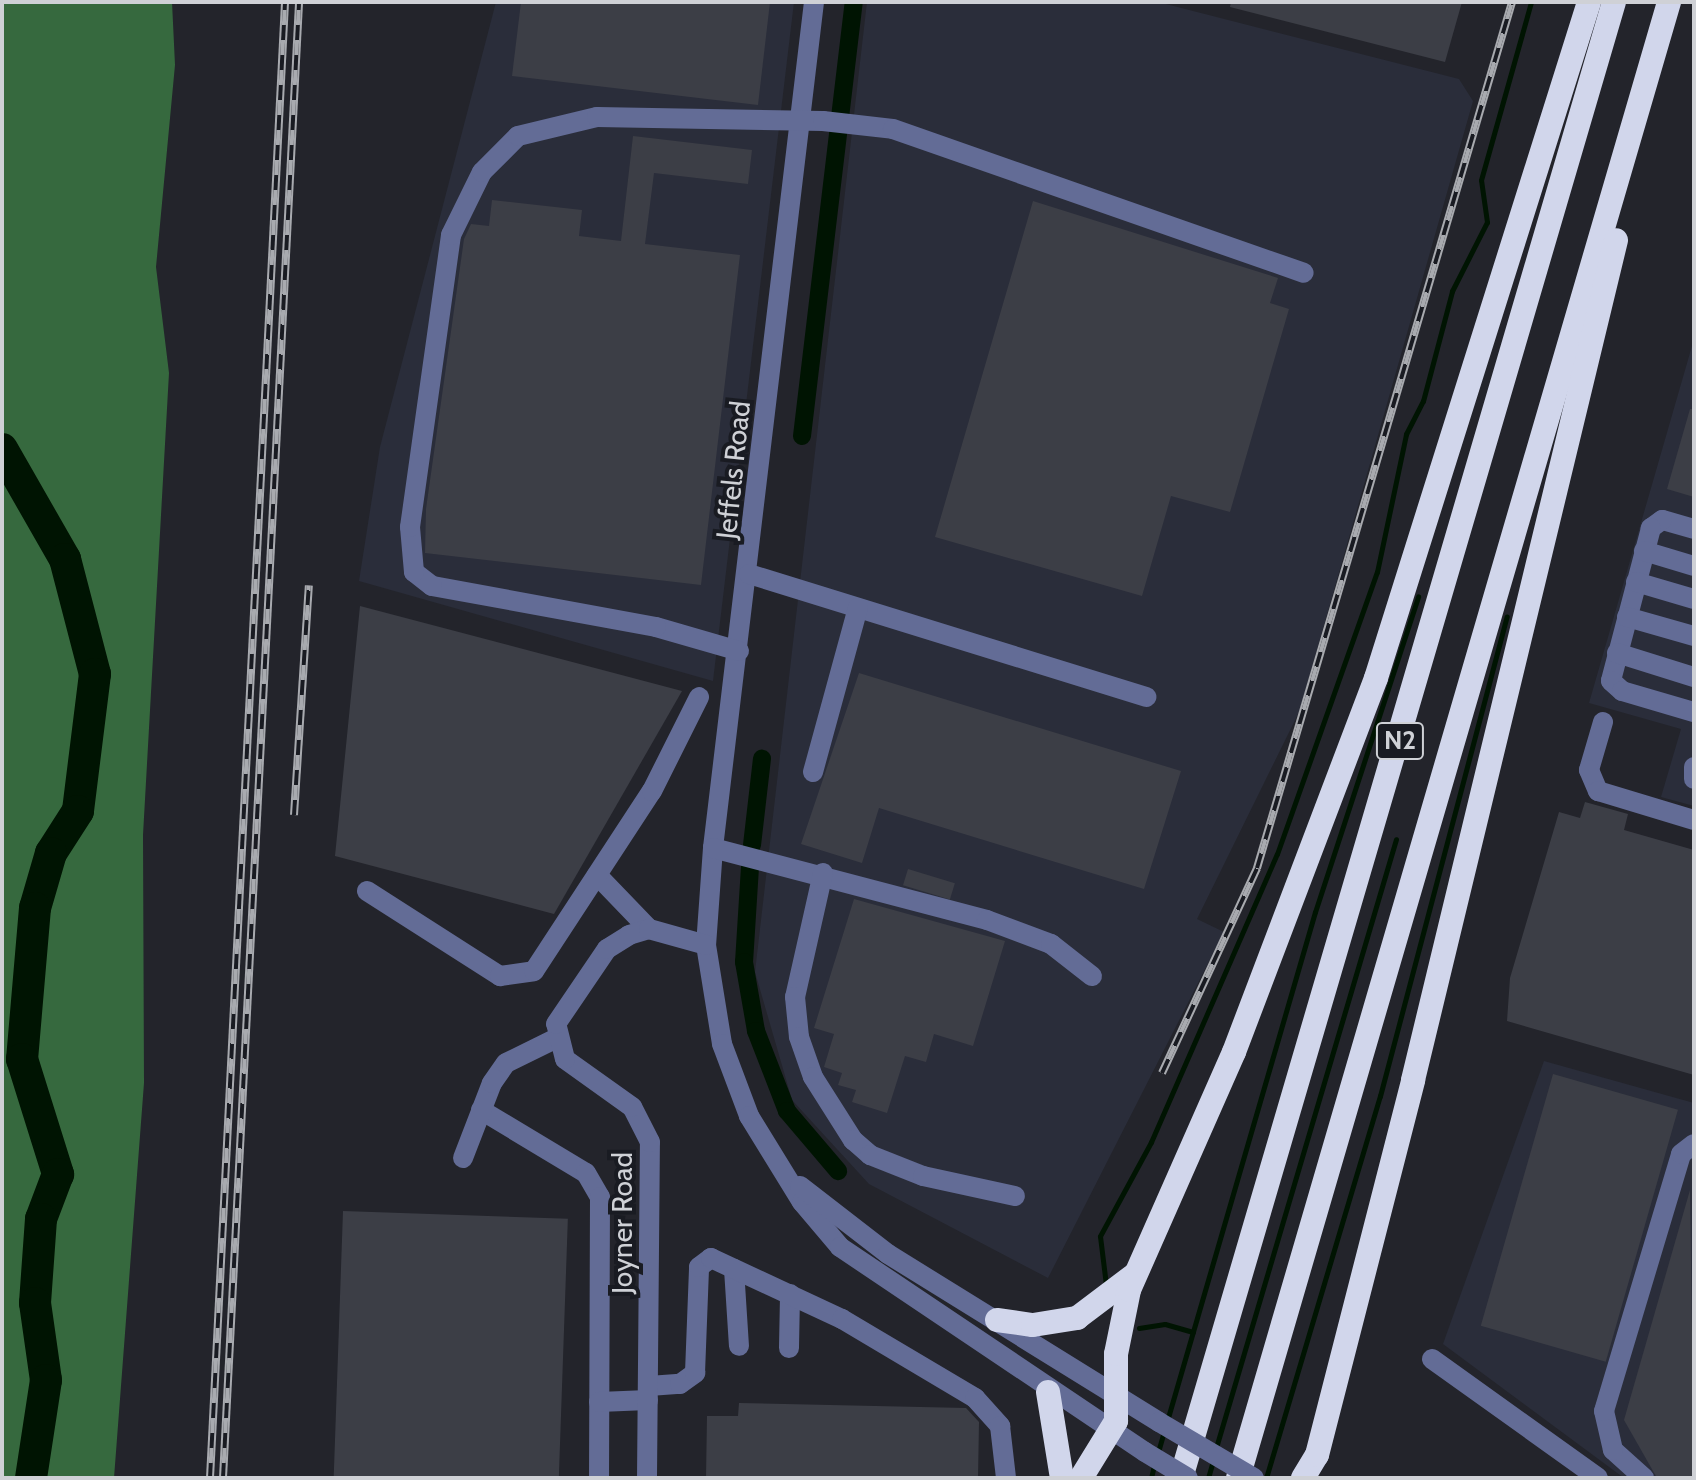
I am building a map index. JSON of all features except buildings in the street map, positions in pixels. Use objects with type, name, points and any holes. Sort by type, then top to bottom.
[{"type":"highway","points":[[1081,1478],[1111,1432],[1119,1395],[1119,1329],[1134,1275],[1234,1052],[1376,678],[1589,2]]},
{"type":"highway","name":"N2","points":[[1181,1478],[1614,2]]},
{"type":"highway","name":"N2","points":[[1238,1478],[1669,2]]},
{"type":"highway","points":[[1303,1478],[1317,1455],[1413,1080],[1614,250],[1657,42]]},
{"type":"highway","points":[[997,1320],[1033,1325],[1077,1318],[1134,1275]]},
{"type":"highway","points":[[1048,1392],[1062,1478]]},
{"type":"street","name":"Jeffels Road","points":[[706,945],[713,848],[749,574],[814,2]]},
{"type":"street","points":[[739,651],[656,627],[432,586],[414,572],[410,527],[448,249],[456,222],[491,160],[518,136],[597,117],[799,125],[823,121],[893,129],[1304,273]]},
{"type":"street","points":[[1694,529],[1657,521],[1644,551],[1617,653],[1613,688],[1694,712]]},
{"type":"street","points":[[1644,551],[1694,566]]},
{"type":"street","points":[[749,574],[1146,697]]},
{"type":"street","points":[[1636,582],[1694,599]]},
{"type":"street","points":[[813,772],[858,608]]},
{"type":"street","points":[[1627,617],[1694,636]]},
{"type":"street","points":[[1617,653],[1694,677]]},
{"type":"street","points":[[367,891],[512,977],[540,965],[652,791],[699,697]]},
{"type":"street","points":[[1603,722],[1589,770],[1598,791],[1694,820]]},
{"type":"street","points":[[1694,767],[1694,779]]},
{"type":"street","points":[[713,848],[823,873],[1024,932],[1092,976]]},
{"type":"street","points":[[823,873],[795,997],[799,1037],[813,1077],[853,1140],[870,1155],[923,1176],[1015,1196]]},
{"type":"street","points":[[597,875],[649,929],[706,945],[722,1044],[749,1116],[816,1219],[864,1269],[1048,1392],[1188,1478]]},
{"type":"street","points":[[463,1158],[481,1110],[506,1063],[555,1039],[561,1012],[607,949],[649,929]]},
{"type":"street","name":"Joyner Road","points":[[555,1039],[578,1072],[632,1107],[650,1142],[647,1478]]},
{"type":"street","points":[[481,1110],[586,1173],[596,1186],[602,1229],[599,1478]]},
{"type":"street","points":[[1644,1478],[1613,1450],[1604,1411],[1681,1154],[1694,1144]]},
{"type":"street","points":[[787,1176],[849,1228],[1254,1478]]},
{"type":"street","points":[[599,1402],[680,1384],[695,1373],[701,1263],[711,1258],[842,1319],[988,1408],[1000,1426],[1006,1478]]},
{"type":"street","points":[[734,1269],[739,1346]]},
{"type":"street","points":[[789,1348],[790,1294]]},
{"type":"street","points":[[1432,1359],[1598,1478]]},
{"type":"shaded area","points":[[496,2],[794,2],[713,681],[359,581],[380,447]]},
{"type":"shaded area","points":[[867,2],[1158,2],[1459,79],[1473,101],[1300,710],[1197,919],[1224,932],[1048,1278],[869,1184],[792,1100],[755,972]]},
{"type":"shaded area","points":[[1694,339],[1694,806],[1661,797],[1681,729],[1589,703]]},
{"type":"shaded area","points":[[1544,1061],[1694,1103],[1694,1478],[1624,1478],[1443,1344]]},
{"type":"shaded area","points":[[46,1391],[54,1405],[43,1455],[46,1478],[20,1478],[25,1436]]},
{"type":"green space","points":[[2,2],[172,2],[175,65],[156,267],[169,373],[143,835],[144,1083],[114,1478],[46,1478],[48,1433],[24,1458],[20,1478],[2,1478]]},
{"type":"waterway","points":[[802,436],[854,2]]},
{"type":"waterway","points":[[1106,1285],[1100,1236],[1151,1142],[1277,854],[1377,572],[1406,434],[1423,401],[1452,291],[1487,222],[1481,180],[1531,2]]},
{"type":"waterway","points":[[2,449],[65,559],[95,674],[78,811],[51,853],[35,908],[22,1059],[58,1174],[41,1219],[35,1303],[46,1380],[31,1478]]},
{"type":"waterway","points":[[1167,1421],[1315,912],[1418,596]]},
{"type":"waterway","points":[[1266,1478],[1380,1096],[1507,617]]},
{"type":"waterway","points":[[752,845],[762,759]]},
{"type":"waterway","points":[[1215,1451],[1396,839]]},
{"type":"waterway","points":[[750,867],[744,962],[756,1031],[787,1111],[838,1171]]},
{"type":"waterway","points":[[1139,1328],[1165,1324],[1193,1332]]},
{"type":"waterway","points":[[1158,1452],[1164,1431]]},
{"type":"waterway","points":[[1208,1478],[1213,1461]]},
{"type":"waterway","points":[[1151,1478],[1154,1465]]},
{"type":"railway","points":[[210,1478],[285,2]]},
{"type":"railway","points":[[223,1478],[299,2]]},
{"type":"railway","points":[[1162,1073],[1257,868],[1512,2]]},
{"type":"railway","points":[[294,815],[309,585]]}]
